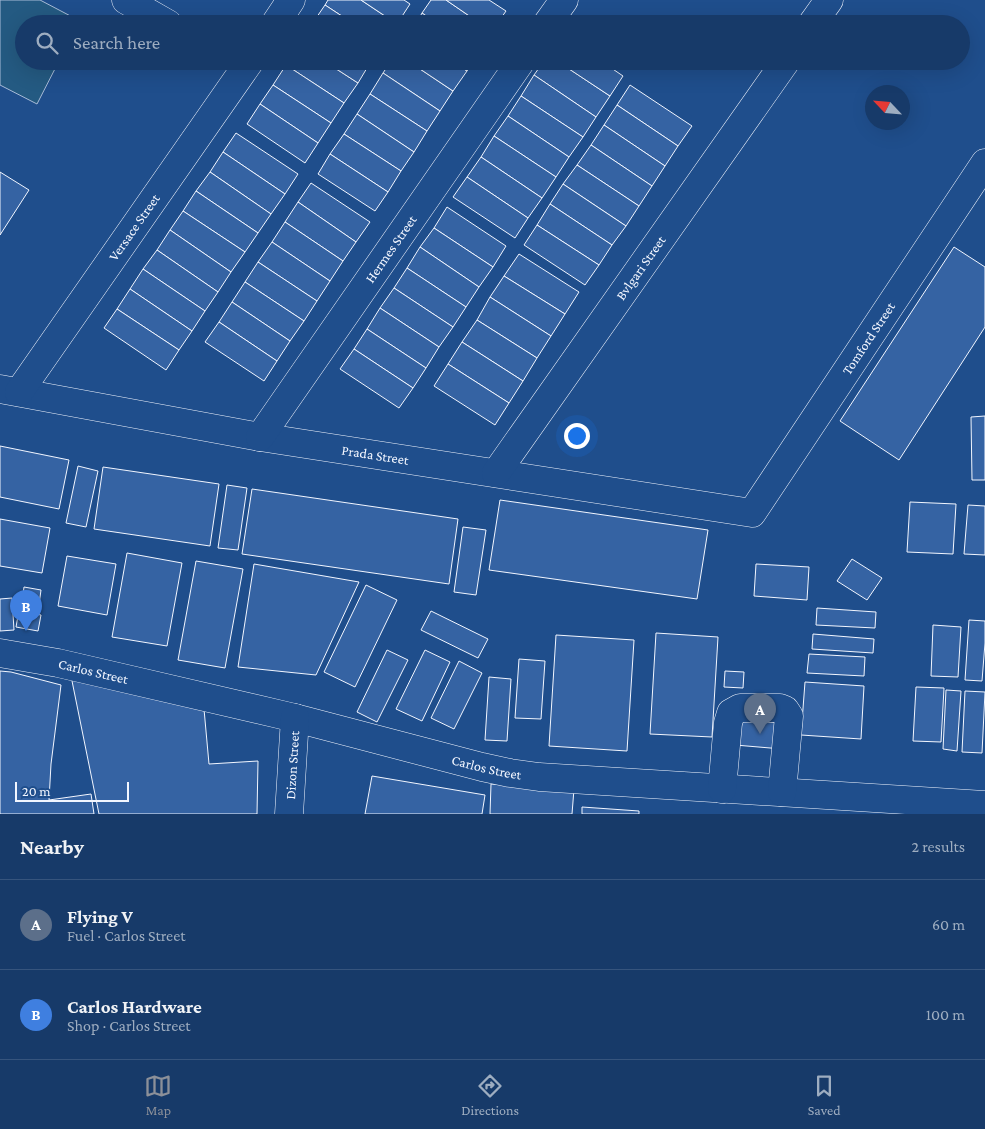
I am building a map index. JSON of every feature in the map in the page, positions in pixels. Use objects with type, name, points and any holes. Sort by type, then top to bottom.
[{"type":"street","points":[[126,0],[152,15]]},
{"type":"street","points":[[281,15],[291,0]]},
{"type":"street","points":[[553,15],[564,0]]},
{"type":"street","points":[[818,15],[829,0]]},
{"type":"street","name":"Versace Street","points":[[9,391],[240,70]]},
{"type":"street","name":"Hermes Street","points":[[260,437],[515,70]]},
{"type":"street","name":"Bvlgari Street","points":[[496,473],[780,70]]},
{"type":"street","name":"Tomford Street","points":[[752,513],[985,163]]},
{"type":"street","name":"Prada Street","points":[[9,391],[260,437],[752,513]]},
{"type":"street","name":"Carlos Street","points":[[0,653],[58,663],[295,718],[510,774],[985,805]]},
{"type":"street","points":[[722,789],[728,723],[731,713],[740,708],[780,708],[785,710],[789,716],[782,792]]},
{"type":"street","name":"Dizon Street","points":[[289,814],[295,718]]},
{"type":"shaded area","points":[[0,0],[40,0],[69,15],[15,15],[15,70],[54,70],[37,104],[0,85]]},
{"type":"building","points":[[328,0],[361,0],[384,15],[340,15],[325,5]]},
{"type":"building","points":[[361,0],[404,0],[410,4],[403,15],[384,15]]},
{"type":"building","points":[[431,0],[446,0],[468,15],[425,15],[422,13]]},
{"type":"building","points":[[446,0],[489,0],[506,11],[503,15],[468,15]]},
{"type":"building","points":[[325,5],[340,15],[318,15]]},
{"type":"building","points":[[283,70],[294,70],[344,103],[331,123],[273,85]]},
{"type":"building","points":[[294,70],[338,70],[358,83],[344,103]]},
{"type":"building","points":[[338,70],[366,70],[358,83]]},
{"type":"building","points":[[385,70],[422,70],[453,91],[440,111],[383,73]]},
{"type":"building","points":[[422,70],[467,71],[453,91]]},
{"type":"building","points":[[538,70],[571,70],[610,96],[596,117],[534,75]]},
{"type":"building","points":[[571,70],[614,70],[623,76],[610,96]]},
{"type":"building","points":[[383,73],[440,111],[427,131],[370,94]]},
{"type":"building","points":[[534,75],[596,117],[583,137],[521,96]]},
{"type":"building","points":[[273,85],[331,123],[318,143],[260,104]]},
{"type":"building","points":[[630,85],[692,126],[678,146],[617,105]]},
{"type":"building","points":[[370,94],[427,131],[414,152],[357,114]]},
{"type":"building","points":[[521,96],[583,137],[569,157],[508,116]]},
{"type":"building","points":[[260,104],[318,143],[305,163],[247,124]]},
{"type":"building","points":[[617,105],[678,146],[665,166],[604,125]]},
{"type":"building","points":[[357,114],[414,152],[401,171],[344,134]]},
{"type":"building","points":[[508,116],[569,157],[556,177],[494,136]]},
{"type":"building","points":[[604,125],[665,166],[652,186],[591,145]]},
{"type":"building","points":[[236,133],[298,174],[285,194],[223,152]]},
{"type":"building","points":[[344,134],[401,171],[388,192],[330,154]]},
{"type":"building","points":[[494,136],[556,177],[542,198],[481,157]]},
{"type":"building","points":[[591,145],[652,186],[639,206],[577,165]]},
{"type":"building","points":[[223,152],[285,194],[271,214],[210,172]]},
{"type":"building","points":[[330,154],[388,192],[375,211],[318,174]]},
{"type":"building","points":[[481,157],[542,198],[528,218],[467,177]]},
{"type":"building","points":[[577,165],[639,206],[626,226],[563,184]]},
{"type":"building","points":[[0,172],[29,190],[0,235]]},
{"type":"building","points":[[210,172],[271,214],[258,233],[196,191]]},
{"type":"building","points":[[467,177],[528,218],[515,238],[453,197]]},
{"type":"building","points":[[311,183],[370,222],[356,242],[298,202]]},
{"type":"building","points":[[563,184],[626,226],[612,245],[550,204]]},
{"type":"building","points":[[196,191],[258,233],[245,252],[183,211]]},
{"type":"building","points":[[298,202],[356,242],[343,261],[285,222]]},
{"type":"building","points":[[550,204],[612,245],[599,265],[537,225]]},
{"type":"building","points":[[447,207],[506,246],[493,267],[434,228]]},
{"type":"building","points":[[183,211],[245,252],[231,272],[170,230]]},
{"type":"building","points":[[285,222],[343,261],[330,281],[272,242]]},
{"type":"building","points":[[537,225],[599,265],[585,285],[524,245]]},
{"type":"building","points":[[434,228],[493,267],[479,287],[420,247]]},
{"type":"building","points":[[170,230],[231,272],[218,292],[157,250]]},
{"type":"building","points":[[272,242],[330,281],[317,301],[258,262]]},
{"type":"building","points":[[420,247],[479,287],[466,307],[407,268]]},
{"type":"building","points":[[954,247],[985,267],[985,327],[899,460],[840,421]]},
{"type":"building","points":[[157,250],[218,292],[205,311],[143,269]]},
{"type":"building","points":[[519,254],[579,292],[565,314],[504,276]]},
{"type":"building","points":[[258,262],[317,301],[304,321],[245,282]]},
{"type":"building","points":[[407,268],[466,307],[453,327],[394,288]]},
{"type":"building","points":[[143,269],[205,311],[192,331],[130,289]]},
{"type":"building","points":[[504,276],[565,314],[551,336],[490,297]]},
{"type":"building","points":[[245,282],[304,321],[290,341],[232,302]]},
{"type":"building","points":[[394,288],[453,327],[439,347],[380,308]]},
{"type":"building","points":[[130,289],[192,331],[179,350],[117,309]]},
{"type":"building","points":[[490,297],[551,336],[537,358],[477,320]]},
{"type":"building","points":[[232,302],[290,341],[277,361],[219,322]]},
{"type":"building","points":[[380,308],[439,347],[426,368],[367,329]]},
{"type":"building","points":[[117,309],[179,350],[166,370],[104,328]]},
{"type":"building","points":[[477,320],[537,358],[523,381],[462,342]]},
{"type":"building","points":[[219,322],[277,361],[264,381],[205,342]]},
{"type":"building","points":[[367,329],[426,368],[413,388],[354,349]]},
{"type":"building","points":[[462,342],[523,381],[509,403],[448,364]]},
{"type":"building","points":[[354,349],[413,388],[399,408],[340,369]]},
{"type":"building","points":[[448,364],[509,403],[495,425],[434,386]]},
{"type":"building","points":[[985,416],[985,480],[972,480],[971,417]]},
{"type":"building","points":[[0,446],[69,460],[59,509],[0,497]]},
{"type":"building","points":[[78,466],[98,471],[86,527],[66,523]]},
{"type":"building","points":[[103,467],[219,484],[210,546],[94,529]]},
{"type":"building","points":[[227,485],[247,488],[238,550],[218,548]]},
{"type":"building","points":[[252,489],[458,519],[449,584],[242,554]]},
{"type":"building","points":[[500,500],[708,530],[697,599],[489,570]]},
{"type":"building","points":[[910,502],[956,504],[953,554],[907,552]]},
{"type":"building","points":[[968,505],[985,506],[985,555],[964,554]]},
{"type":"building","points":[[0,519],[50,528],[42,573],[0,566]]},
{"type":"building","points":[[463,527],[486,530],[476,595],[454,592]]},
{"type":"building","points":[[127,553],[182,563],[167,646],[112,637]]},
{"type":"building","points":[[67,556],[116,564],[107,615],[58,606]]},
{"type":"building","points":[[852,559],[882,578],[867,600],[837,581]]},
{"type":"building","points":[[196,561],[243,569],[225,668],[178,660]]},
{"type":"building","points":[[254,564],[359,582],[316,675],[238,667]]},
{"type":"building","points":[[756,564],[809,567],[807,600],[754,596]]},
{"type":"building","points":[[366,585],[397,600],[355,687],[324,672]]},
{"type":"building","points":[[24,587],[41,590],[39,605],[22,602]]},
{"type":"building","points":[[12,598],[14,630],[0,631],[0,599]]},
{"type":"building","points":[[817,608],[876,612],[875,628],[816,625]]},
{"type":"building","points":[[19,610],[41,615],[38,631],[16,627]]},
{"type":"building","points":[[431,611],[488,639],[478,658],[421,630]]},
{"type":"building","points":[[969,620],[985,621],[982,681],[965,680]]},
{"type":"building","points":[[933,625],[961,627],[958,677],[931,676]]},
{"type":"building","points":[[656,633],[718,637],[712,737],[650,734]]},
{"type":"building","points":[[813,634],[874,639],[873,653],[812,649]]},
{"type":"building","points":[[556,635],[634,640],[627,751],[549,746]]},
{"type":"building","points":[[387,650],[408,660],[377,722],[357,712]]},
{"type":"building","points":[[425,650],[450,662],[422,721],[396,709]]},
{"type":"building","points":[[809,654],[865,657],[864,676],[807,673]]},
{"type":"building","points":[[519,659],[545,661],[541,719],[515,718]]},
{"type":"building","points":[[459,661],[482,673],[454,729],[431,718]]},
{"type":"building","points":[[0,671],[61,685],[51,764],[49,800],[91,794],[94,814],[0,814]]},
{"type":"building","points":[[725,671],[744,672],[743,688],[724,687]]},
{"type":"building","points":[[71,676],[204,709],[209,764],[258,761],[257,814],[99,814]]},
{"type":"building","points":[[489,677],[511,679],[507,741],[485,740]]},
{"type":"building","points":[[805,682],[864,686],[861,739],[801,735]]},
{"type":"building","points":[[916,687],[944,688],[941,742],[913,741]]},
{"type":"building","points":[[946,690],[961,691],[957,751],[943,749]]},
{"type":"building","points":[[965,691],[985,692],[982,753],[962,752]]},
{"type":"building","points":[[738,719],[785,723],[782,749],[735,745]]},
{"type":"building","points":[[372,776],[485,795],[482,814],[365,814]]},
{"type":"building","points":[[491,784],[574,789],[572,814],[490,814]]},
{"type":"building","points":[[582,807],[639,811],[639,814],[582,814]]},
{"type":"place","name":"Carlos Hardware","points":[[26,631]]},
{"type":"place","name":"Flying V","points":[[760,734]]}]
